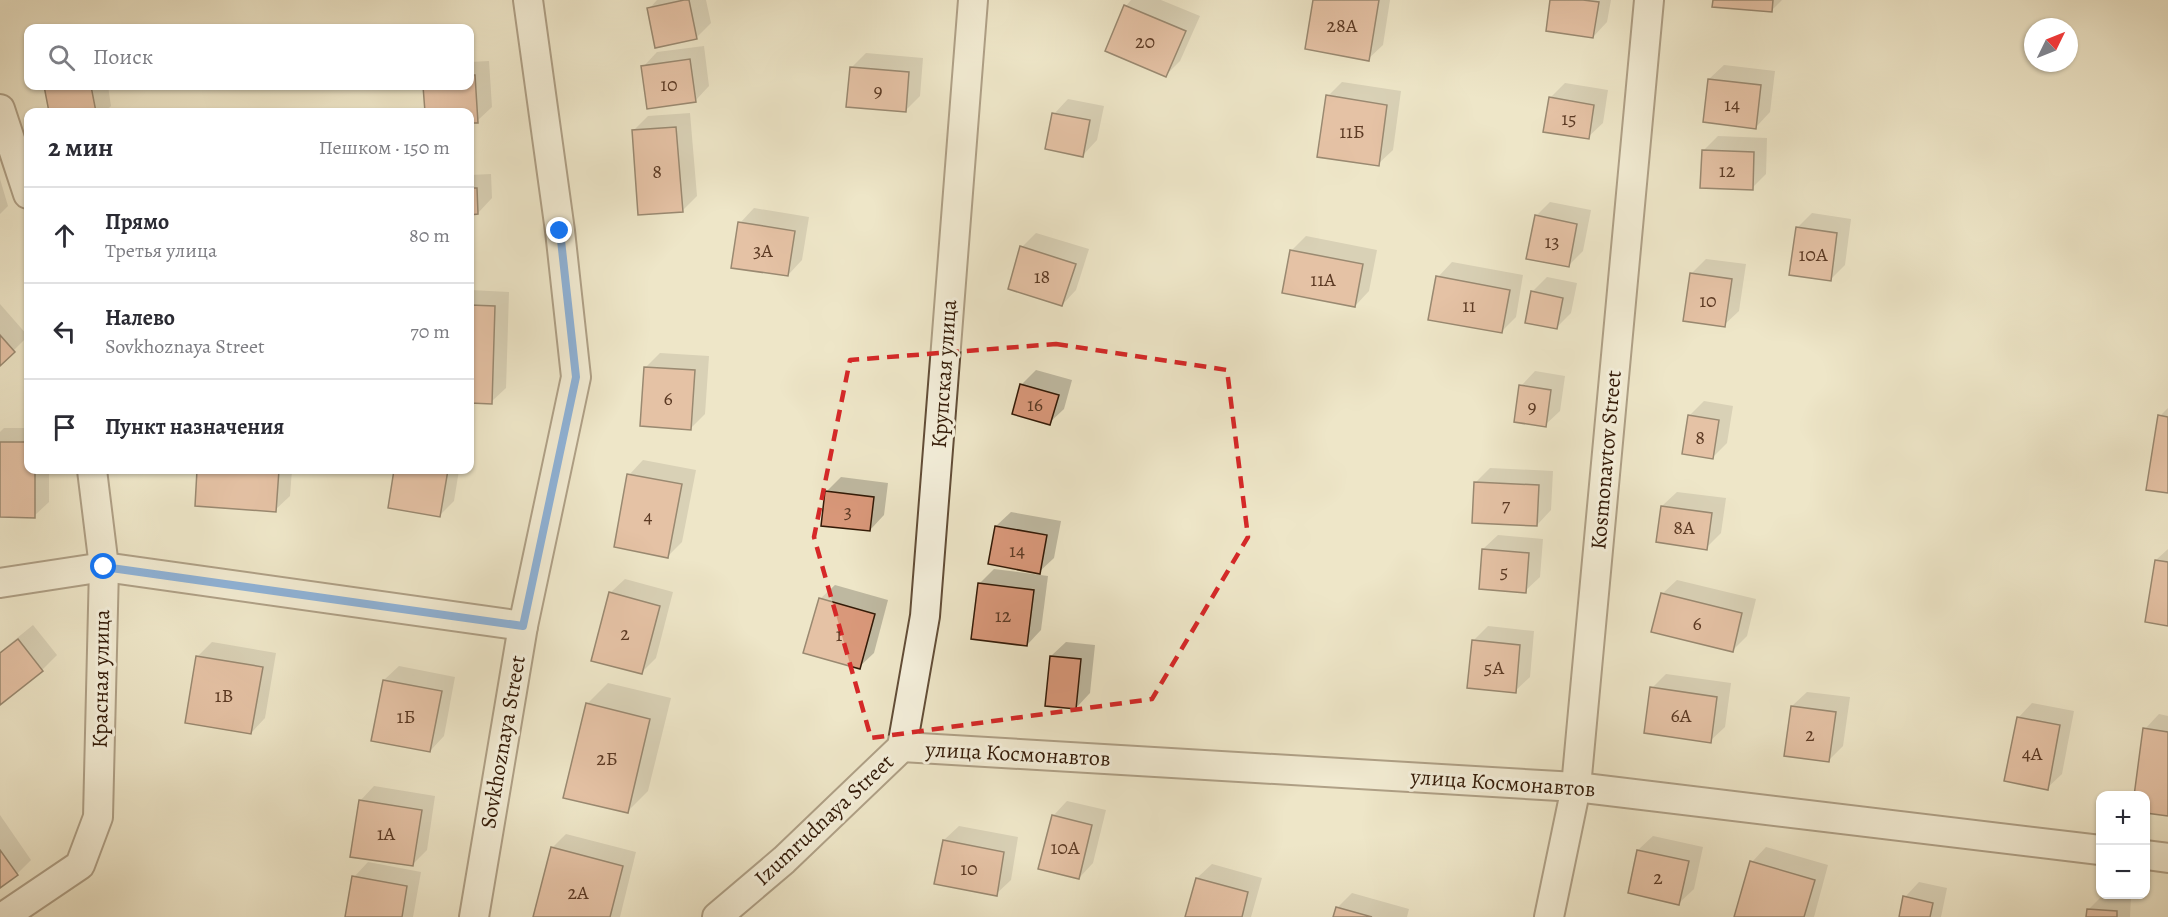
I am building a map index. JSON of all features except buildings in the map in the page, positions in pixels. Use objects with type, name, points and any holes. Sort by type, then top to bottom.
[{"type":"street","name":"Sovkhoznaya Street","points":[[474,917],[523,626],[576,377],[560,231],[528,0]]},
{"type":"street","name":"Крупская улица","points":[[902,747],[925,616],[973,0]]},
{"type":"street","name":"Kosmonavtov Street","points":[[1549,917],[1576,787],[1649,0]]},
{"type":"street","points":[[0,109],[24,182]]},
{"type":"street","name":"Красная улица","points":[[3,917],[80,865],[98,816],[104,567],[92,474]]},
{"type":"street","points":[[0,583],[104,567],[523,626]]},
{"type":"street","name":"улица Космонавтов","points":[[902,747],[1576,787],[2096,850]]},
{"type":"street","name":"Izumrudnaya Street","points":[[717,917],[784,860],[902,747]]},
{"type":"street","points":[[2150,856],[2168,858]]},
{"type":"highlighted area","points":[[1056,344],[1227,370],[1248,537],[1152,699],[871,738],[814,537],[850,360]]},
{"type":"route","points":[[104,567],[523,626],[576,377],[560,231]]}]
